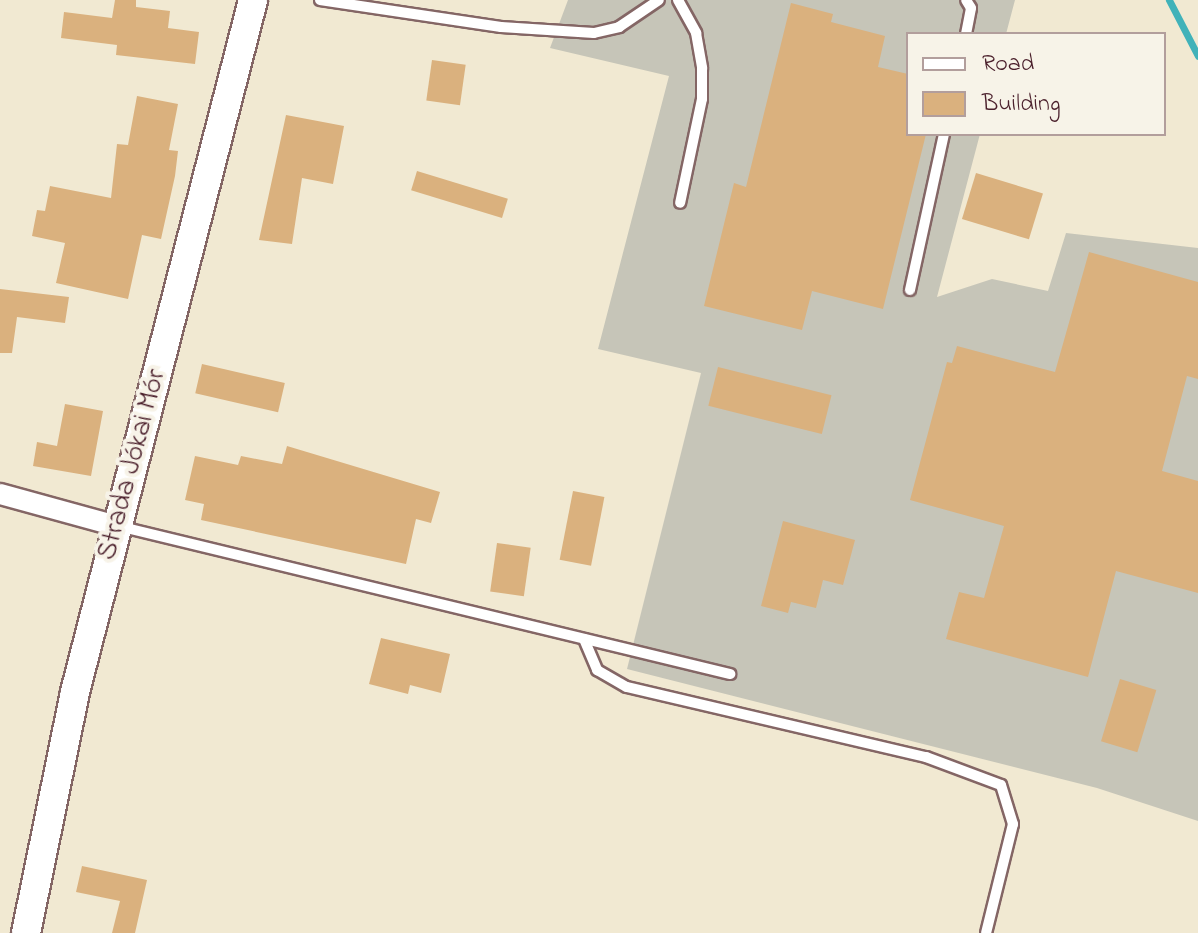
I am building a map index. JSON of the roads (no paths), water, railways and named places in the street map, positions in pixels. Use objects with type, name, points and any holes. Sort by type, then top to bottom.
[{"type":"main road","name":"Strada Jókai Mór","points":[[26,933],[75,692],[253,0]]},
{"type":"street","points":[[0,494],[117,526]]},
{"type":"lane","points":[[320,0],[501,27],[594,33],[619,27],[659,0]]},
{"type":"lane","points":[[678,0],[696,33],[702,68],[702,99],[680,203]]},
{"type":"lane","points":[[966,0],[971,8],[966,32]]},
{"type":"lane","points":[[910,290],[944,136]]},
{"type":"lane","points":[[117,526],[730,674]]},
{"type":"lane","points":[[584,639],[597,670],[627,687],[926,757],[1001,785],[1013,824],[986,933]]},
{"type":"waterway","points":[[1169,0],[1198,56]]}]
